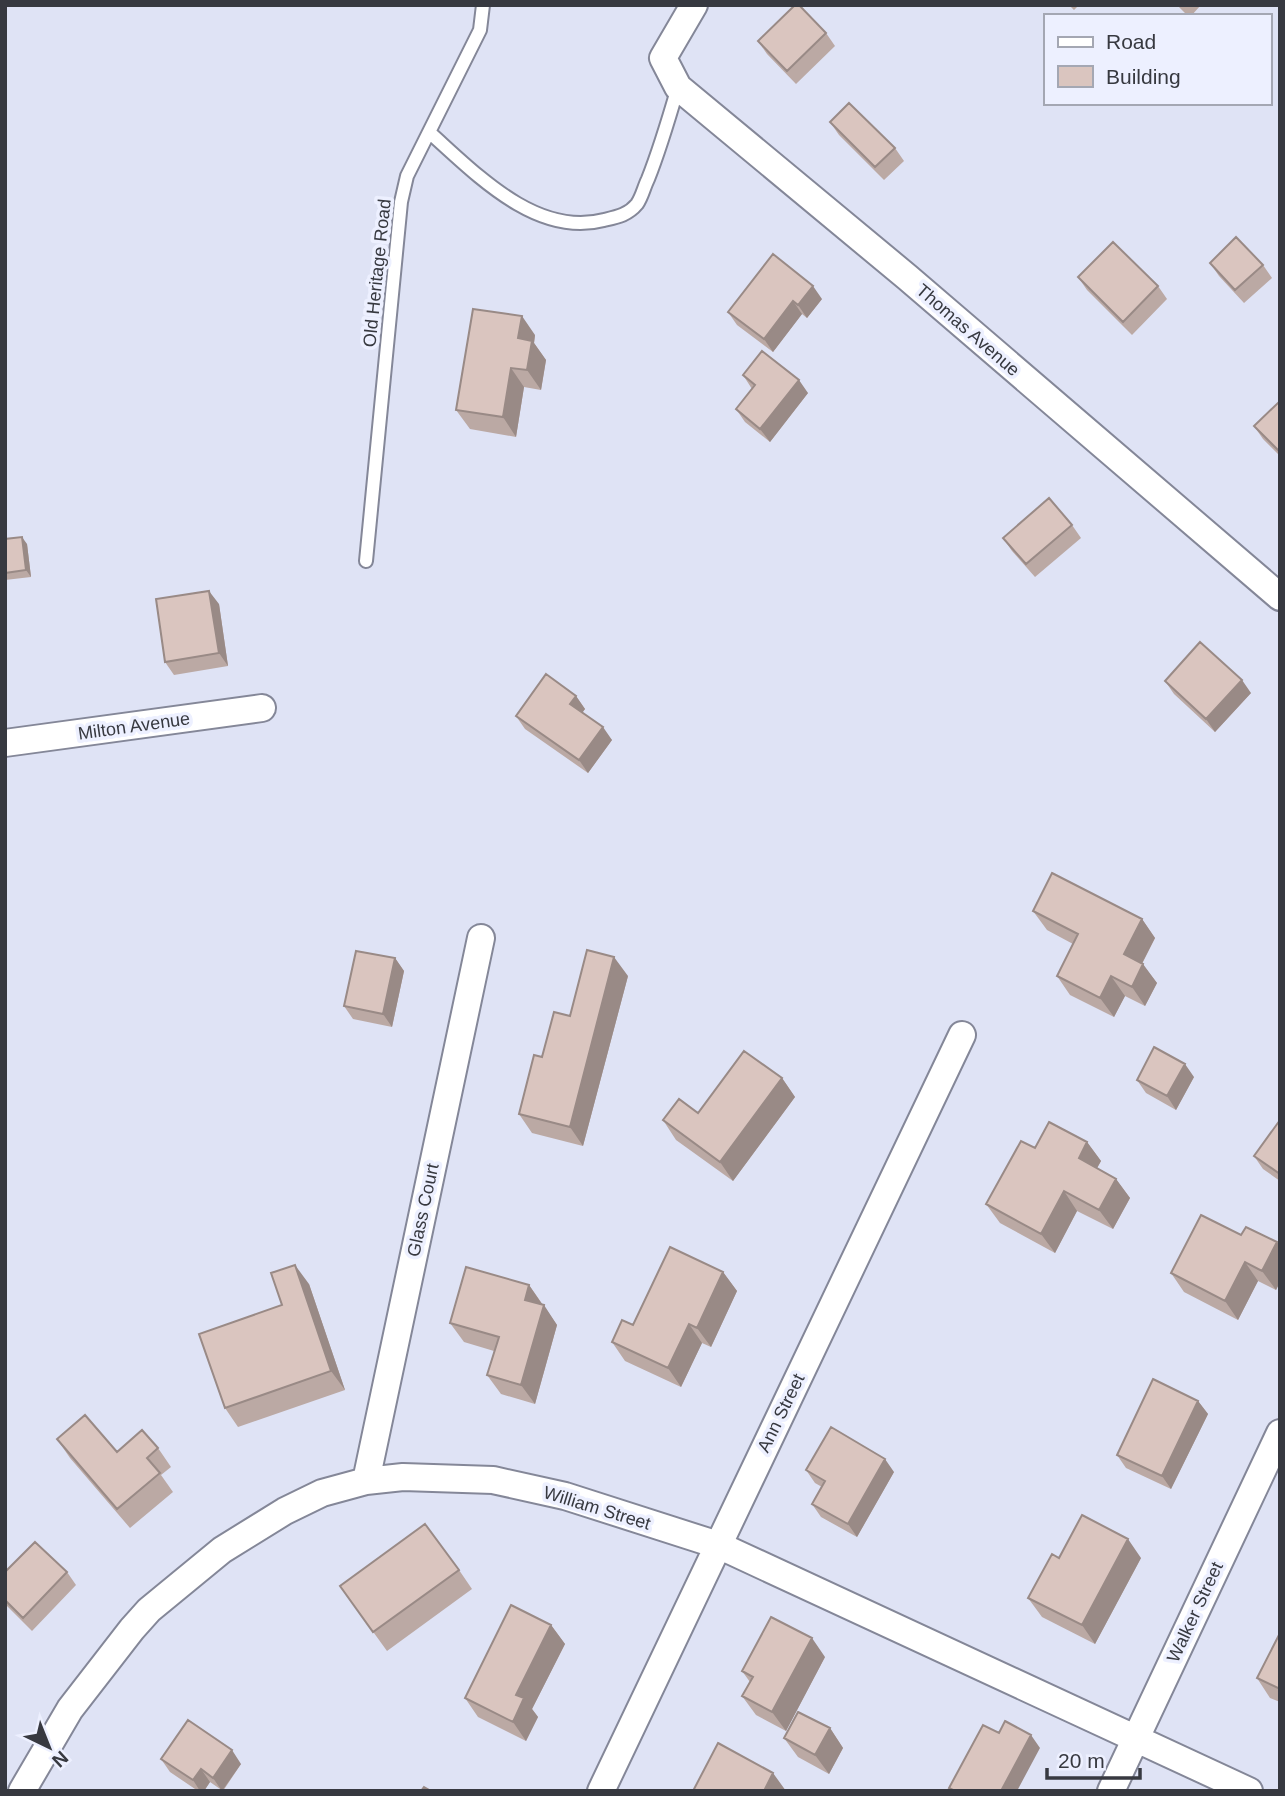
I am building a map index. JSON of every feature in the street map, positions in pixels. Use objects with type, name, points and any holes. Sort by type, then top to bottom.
[{"type":"street","name":"Thomas Avenue","points":[[694,5],[663,58],[678,87],[917,285],[1280,597]]},
{"type":"street","name":"Milton Avenue","points":[[5,743],[262,708]]},
{"type":"street","name":"Glass Court","points":[[366,1481],[481,938]]},
{"type":"street","name":"Ann Street","points":[[601,1791],[962,1035]]},
{"type":"street","name":"Walker Street","points":[[1111,1791],[1280,1433]]},
{"type":"street","name":"William Street","points":[[22,1791],[70,1709],[149,1610],[222,1550],[285,1511],[323,1493],[366,1481],[403,1477],[493,1480],[565,1496],[718,1545],[1249,1791]]},
{"type":"lane","name":"Old Heritage Road","points":[[366,561],[401,202],[407,176],[480,30],[483,5]]},
{"type":"lane","points":[[429,132],[494,189],[530,211],[568,223],[598,222],[626,215],[638,203],[664,138],[678,87]]},
{"type":"building","points":[[795,5],[799,5],[826,33],[787,71],[758,41]]},
{"type":"building","points":[[849,103],[895,148],[875,167],[830,122]]},
{"type":"building","points":[[1236,237],[1263,265],[1235,290],[1210,263]]},
{"type":"building","points":[[1113,242],[1158,286],[1123,322],[1078,277]]},
{"type":"building","points":[[773,254],[813,286],[798,305],[793,301],[764,339],[728,312]]},
{"type":"building","points":[[473,309],[522,316],[518,338],[532,341],[527,370],[511,368],[503,417],[456,410]]},
{"type":"building","points":[[762,351],[799,380],[760,429],[736,409],[755,385],[743,375]]},
{"type":"building","points":[[1280,401],[1280,452],[1254,426]]},
{"type":"building","points":[[1049,498],[1072,525],[1026,564],[1003,538]]},
{"type":"building","points":[[22,537],[26,570],[5,573],[5,539]]},
{"type":"building","points":[[209,591],[219,653],[165,662],[156,599]]},
{"type":"building","points":[[1200,642],[1242,680],[1206,719],[1165,681]]},
{"type":"building","points":[[546,674],[576,696],[570,704],[603,727],[579,760],[516,716]]},
{"type":"building","points":[[1052,873],[1142,919],[1124,954],[1143,964],[1132,987],[1111,976],[1100,998],[1057,976],[1078,934],[1033,911]]},
{"type":"building","points":[[587,950],[614,957],[570,1127],[519,1114],[534,1055],[542,1057],[554,1012],[570,1016]]},
{"type":"building","points":[[356,951],[395,958],[383,1014],[344,1006]]},
{"type":"building","points":[[1154,1047],[1185,1064],[1167,1096],[1137,1080]]},
{"type":"building","points":[[744,1051],[782,1078],[720,1162],[663,1120],[679,1099],[698,1113]]},
{"type":"building","points":[[1280,1120],[1280,1174],[1254,1156]]},
{"type":"building","points":[[1049,1122],[1087,1142],[1079,1158],[1116,1179],[1099,1210],[1064,1191],[1041,1234],[986,1204],[1021,1141],[1035,1148]]},
{"type":"building","points":[[1201,1215],[1241,1235],[1246,1227],[1277,1242],[1262,1271],[1245,1262],[1225,1301],[1171,1273]]},
{"type":"building","points":[[670,1247],[723,1272],[697,1328],[689,1324],[668,1368],[612,1342],[622,1320],[633,1325]]},
{"type":"building","points":[[295,1265],[331,1371],[225,1408],[199,1334],[282,1305],[271,1273]]},
{"type":"building","points":[[466,1267],[529,1285],[525,1300],[544,1305],[521,1385],[487,1375],[499,1337],[450,1323]]},
{"type":"building","points":[[1153,1379],[1198,1401],[1162,1476],[1117,1455]]},
{"type":"building","points":[[85,1415],[117,1452],[142,1430],[158,1448],[147,1458],[160,1473],[117,1509],[57,1439]]},
{"type":"building","points":[[831,1427],[885,1459],[848,1524],[812,1504],[825,1481],[806,1470]]},
{"type":"building","points":[[1082,1515],[1128,1539],[1082,1625],[1028,1598],[1052,1554],[1059,1558]]},
{"type":"building","points":[[425,1524],[459,1570],[373,1632],[340,1586]]},
{"type":"building","points":[[35,1542],[67,1572],[23,1618],[5,1600],[5,1572]]},
{"type":"building","points":[[511,1605],[551,1625],[516,1695],[524,1698],[513,1722],[465,1698]]},
{"type":"building","points":[[771,1617],[812,1638],[772,1712],[742,1696],[753,1677],[742,1671]]},
{"type":"building","points":[[1280,1633],[1280,1689],[1257,1678]]},
{"type":"building","points":[[798,1712],[830,1728],[815,1755],[784,1738]]},
{"type":"building","points":[[188,1720],[232,1750],[213,1778],[201,1769],[193,1780],[161,1759]]},
{"type":"building","points":[[1005,1721],[1031,1735],[1001,1791],[955,1791],[949,1788],[983,1725],[999,1733]]},
{"type":"building","points":[[718,1743],[773,1773],[764,1791],[693,1791]]}]
